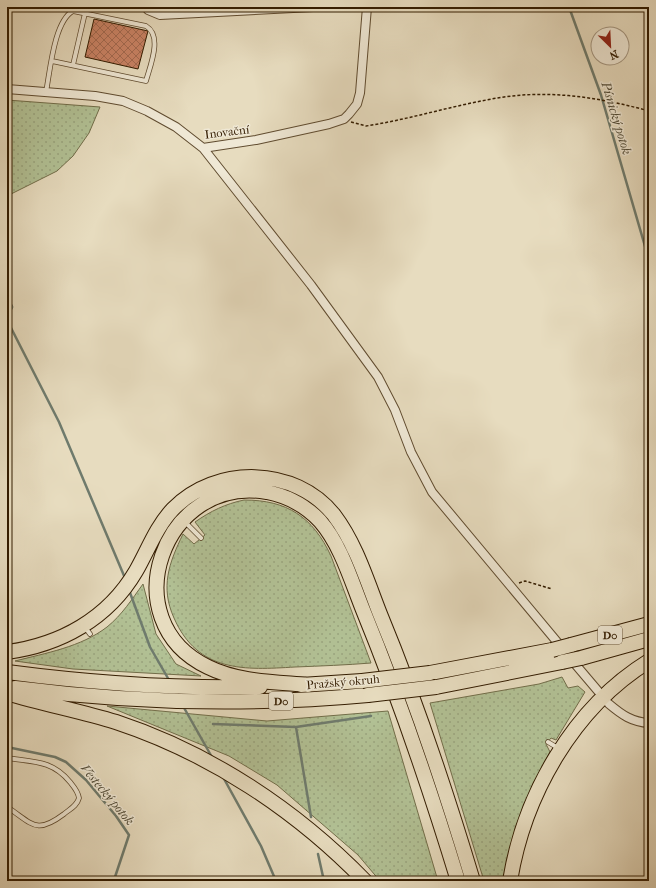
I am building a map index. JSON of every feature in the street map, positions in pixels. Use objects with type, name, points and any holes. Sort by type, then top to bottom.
[{"type":"highway","points":[[7,652],[50,642],[87,630],[124,589],[153,536],[167,516],[189,496],[215,482],[244,477],[273,479],[302,489],[326,506],[339,522],[353,548],[390,639],[433,756],[473,881]]},
{"type":"highway","points":[[308,685],[243,678],[216,671],[195,660],[172,638],[166,628],[159,608],[156,578],[165,545],[182,520],[197,508],[216,498],[240,492],[258,491],[277,495],[296,502],[311,513],[323,525],[337,547],[385,667],[427,785],[458,881]]},
{"type":"highway","name":"Pražský okruh","points":[[7,672],[95,682],[186,687],[308,685],[362,681],[430,672],[552,650],[649,624]]},
{"type":"highway","name":"Pražský okruh","points":[[7,686],[92,696],[194,702],[368,695],[436,687],[562,662],[582,658],[649,639]]},
{"type":"highway","points":[[510,881],[519,840],[530,809],[548,770],[560,749],[594,708],[627,678],[649,661]]},
{"type":"highway","points":[[7,693],[114,722],[160,740],[210,763],[241,781],[307,828],[365,881]]},
{"type":"street","points":[[146,7],[148,10],[160,15],[313,7]]},
{"type":"street","points":[[344,119],[357,104],[360,93],[367,7]]},
{"type":"street","name":"Inovační","points":[[7,89],[95,96],[123,101],[147,111],[176,127],[203,148],[256,140],[329,124],[344,119]]},
{"type":"street","points":[[203,148],[311,285],[378,378],[394,410],[411,452],[432,492],[598,691]]},
{"type":"street","points":[[609,704],[631,720],[649,722]]},
{"type":"lane","points":[[46,92],[52,60],[59,30],[68,15],[73,10],[146,26],[152,31],[154,36],[153,53],[146,81],[52,60]]},
{"type":"lane","points":[[73,65],[85,13]]},
{"type":"lane","points":[[182,520],[201,538]]},
{"type":"lane","points":[[548,742],[560,749]]},
{"type":"lane","points":[[7,758],[43,764],[56,768],[61,771],[75,787],[79,798],[75,806],[51,824],[43,826],[32,824],[7,807]]},
{"type":"path","points":[[344,119],[366,126],[505,97],[554,94],[596,98],[649,111]]},
{"type":"path","points":[[511,586],[525,581],[552,589]]},
{"type":"green space","points":[[7,100],[100,107],[89,133],[73,156],[57,171],[7,196]]},
{"type":"green space","points":[[244,500],[273,503],[286,507],[307,521],[316,531],[324,542],[331,556],[371,663],[276,668],[241,667],[225,664],[210,658],[196,649],[184,636],[170,607],[167,585],[170,565],[178,545],[183,534],[194,544],[205,535],[195,522],[218,508]]},
{"type":"green space","points":[[143,584],[156,634],[176,664],[201,676],[73,669],[15,661],[51,652],[86,640],[97,634],[117,617]]},
{"type":"green space","points":[[562,677],[568,688],[578,686],[585,692],[556,740],[551,738],[546,744],[550,752],[533,784],[520,815],[503,881],[484,881],[430,703],[539,684]]},
{"type":"green space","points":[[107,706],[267,721],[388,711],[438,881],[380,881],[358,855],[277,785],[229,756]]},
{"type":"water","points":[[7,294],[13,307],[7,319]]},
{"type":"building","points":[[94,19],[148,31],[138,69],[85,57]]},
{"type":"waterway","name":"Písnický potok","points":[[569,7],[601,95],[649,260]]},
{"type":"waterway","points":[[7,320],[59,422],[125,578]]},
{"type":"waterway","points":[[129,590],[150,647],[169,680]]},
{"type":"waterway","points":[[183,706],[213,759]]},
{"type":"waterway","points":[[213,724],[296,727],[371,716]]},
{"type":"waterway","points":[[296,727],[311,817]]},
{"type":"waterway","name":"Vestecký potok","points":[[7,747],[55,757],[66,762],[86,780],[116,816],[129,835],[115,877]]},
{"type":"waterway","points":[[223,777],[261,846],[276,881]]},
{"type":"waterway","points":[[318,854],[324,881]]}]
